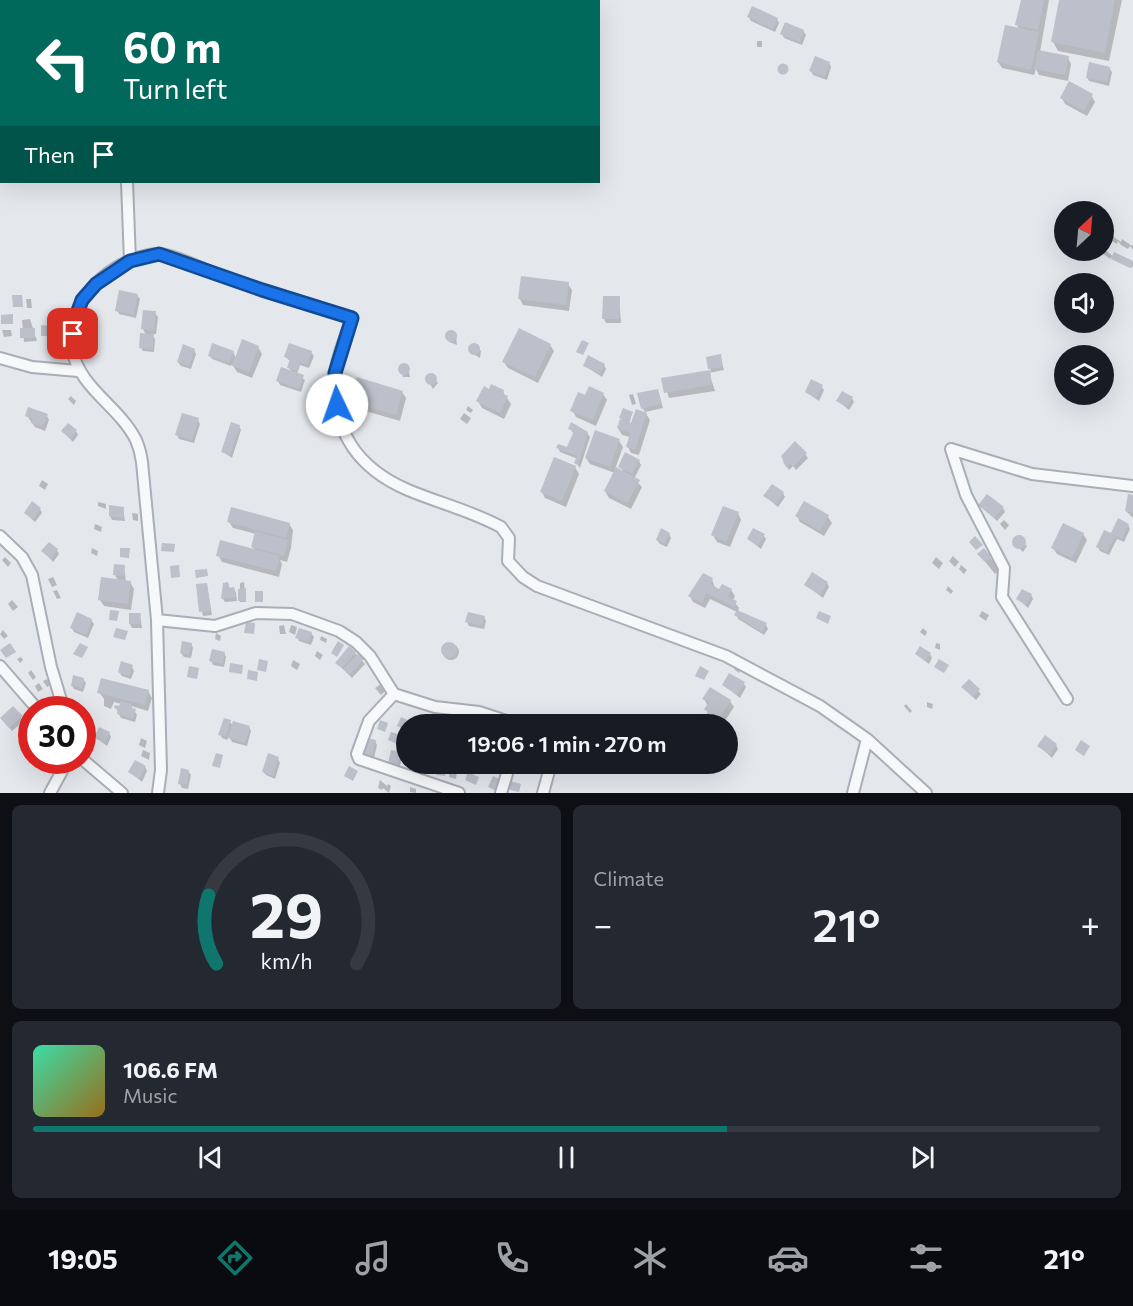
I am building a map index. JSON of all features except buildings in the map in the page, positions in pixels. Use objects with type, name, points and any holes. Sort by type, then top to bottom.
[{"type":"street","points":[[127,183],[130,261]]},
{"type":"street","points":[[158,793],[161,770],[157,620],[142,462],[137,442],[128,427],[78,371],[72,346],[74,322],[82,300],[96,284],[130,261],[159,254],[352,318],[335,373],[340,422],[342,430],[360,458],[381,476],[501,527],[509,538],[508,561],[523,577],[537,586],[726,656],[820,706],[867,739],[926,793]]},
{"type":"street","points":[[0,358],[49,370],[78,371]]},
{"type":"street","points":[[1067,699],[1002,597],[1004,568],[966,495],[951,449],[1032,474],[1092,483],[1133,486]]},
{"type":"street","points":[[0,536],[22,557],[32,575],[51,667],[60,696]]},
{"type":"street","points":[[157,620],[215,626],[256,613],[292,614],[339,631],[356,642],[370,656],[394,694],[435,707],[485,714]]},
{"type":"street","points":[[0,666],[26,696]]},
{"type":"street","points":[[394,694],[369,721],[357,754],[359,759],[459,793]]},
{"type":"street","points":[[853,793],[867,739]]},
{"type":"street","points":[[96,771],[122,793]]},
{"type":"street","points":[[50,793],[60,774]]},
{"type":"street","points":[[501,793],[507,774]]},
{"type":"street","points":[[543,793],[548,774]]},
{"type":"route","points":[[73,334],[74,322],[82,300],[96,284],[130,261],[159,254],[352,318],[335,373],[337,405]]}]
